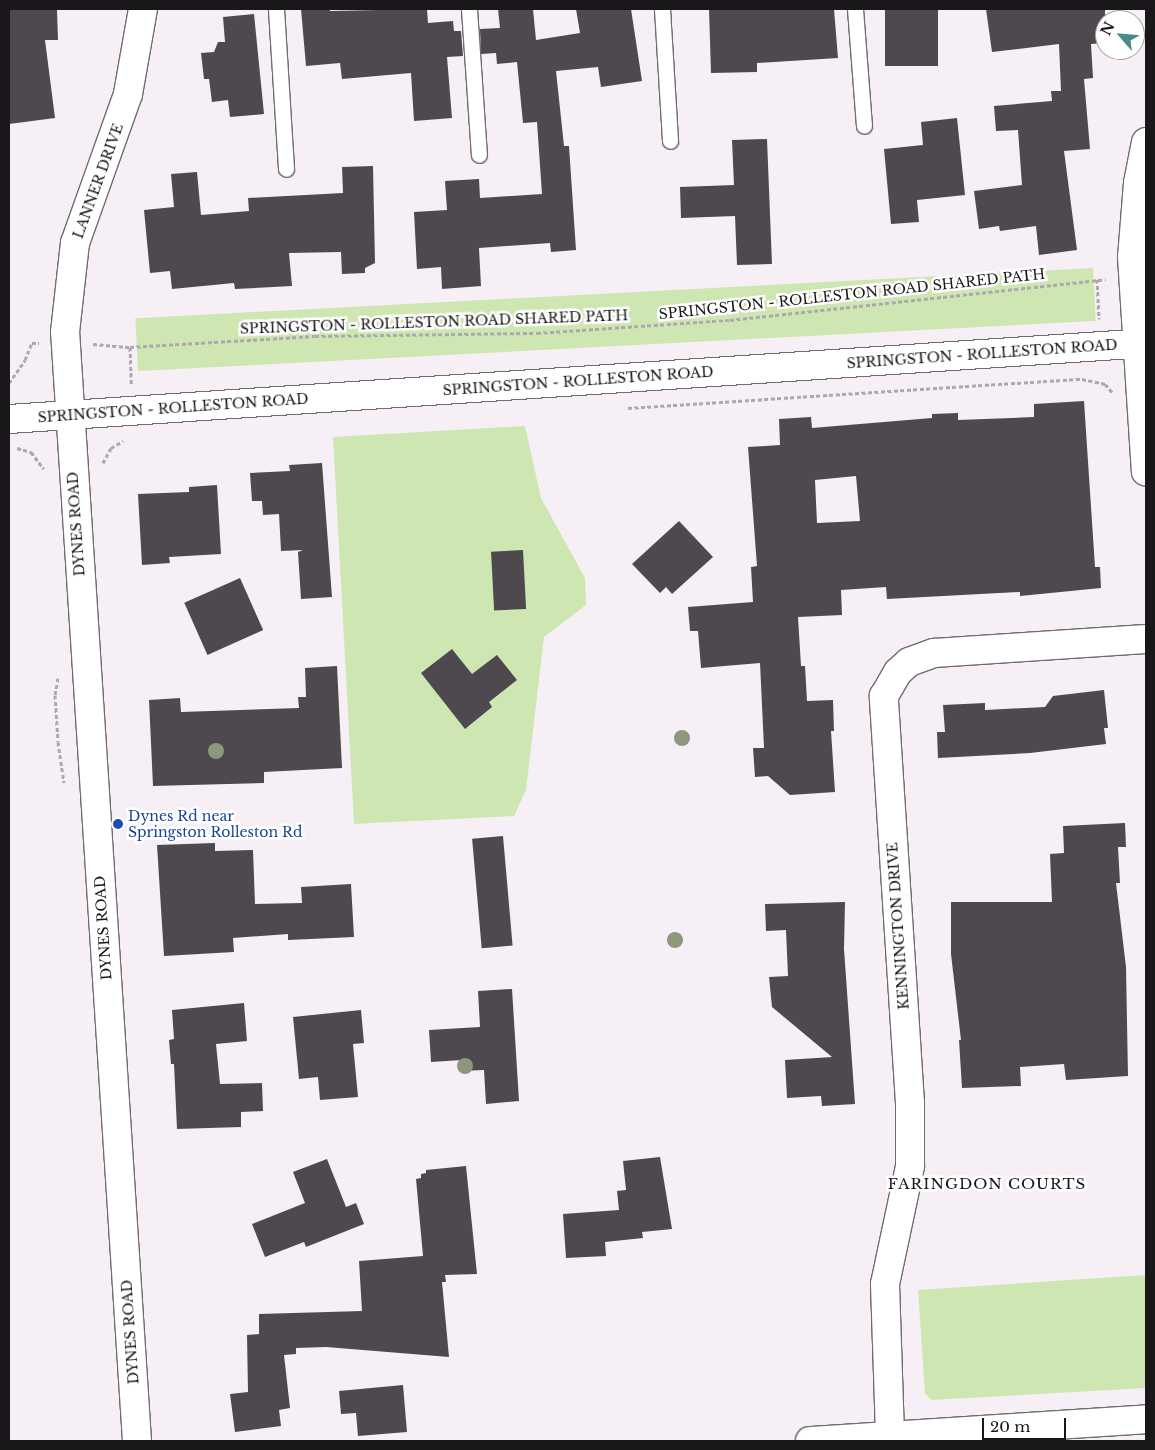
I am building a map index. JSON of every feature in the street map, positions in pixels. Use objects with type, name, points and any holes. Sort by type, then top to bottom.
[{"type":"street","name":"LANNER DRIVE","points":[[69,415],[65,332],[75,243],[128,94],[143,9]]},
{"type":"street","points":[[1146,142],[1138,183],[1132,257],[1142,343],[1146,472]]},
{"type":"street","name":"SPRINGSTON - ROLLESTON ROAD","points":[[9,419],[1142,343]]},
{"type":"street","name":"DYNES ROAD","points":[[69,415],[137,1441]]},
{"type":"street","name":"KENNINGTON DRIVE","points":[[890,1435],[885,1284],[910,1166],[910,1103],[884,696],[903,667],[934,652],[1146,640]]},
{"type":"street","points":[[810,1441],[1146,1419]]},
{"type":"lane","points":[[276,9],[286,169]]},
{"type":"lane","points":[[469,9],[479,155]]},
{"type":"lane","points":[[662,9],[670,141]]},
{"type":"lane","points":[[856,9],[864,126]]},
{"type":"path","name":"SPRINGSTON - ROLLESTON ROAD SHARED PATH","points":[[100,344],[130,347],[315,336],[537,333],[730,320],[1097,279],[1099,321]]},
{"type":"path","points":[[9,384],[25,360],[32,343]]},
{"type":"path","points":[[130,347],[132,387]]},
{"type":"path","points":[[1100,377],[1100,382]]},
{"type":"path","points":[[617,409],[1082,379],[1105,384],[1116,401]]},
{"type":"path","points":[[102,467],[111,448],[127,440]]},
{"type":"green space","points":[[1093,268],[1096,321],[138,371],[135,318]]},
{"type":"green space","points":[[525,426],[541,498],[585,578],[586,605],[544,637],[526,790],[514,816],[354,824],[333,437]]},
{"type":"green space","points":[[1146,1275],[1146,1388],[932,1400],[925,1394],[918,1290]]},
{"type":"building","points":[[9,9],[57,9],[58,40],[45,40],[55,118],[9,124]]},
{"type":"building","points":[[301,9],[330,9],[330,11],[427,9],[428,23],[453,21],[454,31],[461,31],[463,56],[447,57],[452,118],[414,121],[411,73],[342,79],[340,63],[306,66]]},
{"type":"building","points":[[498,9],[533,9],[536,40],[580,33],[576,9],[631,9],[642,81],[601,87],[598,67],[556,71],[564,146],[569,146],[576,250],[551,252],[550,243],[479,248],[481,286],[442,289],[441,267],[417,269],[414,212],[447,210],[445,181],[479,179],[480,198],[542,194],[537,122],[523,123],[517,62],[497,64],[496,53],[481,54],[480,29],[500,28]]},
{"type":"building","points":[[709,9],[834,9],[838,58],[757,63],[757,72],[711,73]]},
{"type":"building","points":[[885,9],[938,9],[938,66],[885,66]]},
{"type":"building","points":[[986,9],[1105,9],[1095,10],[1095,44],[1091,44],[1093,78],[1084,79],[1090,149],[1064,151],[1077,250],[1039,255],[1036,226],[1000,231],[999,226],[979,229],[974,191],[1022,185],[1018,130],[996,131],[994,106],[1052,101],[1051,91],[1061,91],[1059,44],[992,52]]},
{"type":"building","points":[[254,14],[264,114],[230,117],[228,100],[212,102],[209,79],[204,79],[201,53],[214,52],[218,42],[225,42],[223,17]]},
{"type":"building","points":[[957,118],[965,195],[917,200],[919,222],[891,224],[884,149],[923,145],[921,122]]},
{"type":"building","points":[[767,139],[772,264],[737,265],[735,216],[681,218],[680,187],[734,185],[732,140]]},
{"type":"building","points":[[373,166],[375,263],[365,268],[365,273],[342,274],[341,252],[289,253],[292,286],[235,289],[234,283],[172,289],[170,271],[150,273],[144,210],[174,207],[171,174],[197,172],[201,215],[249,211],[248,198],[343,193],[342,167]]},
{"type":"building","points":[[1084,401],[1095,567],[1100,567],[1101,588],[1020,596],[1020,592],[887,599],[886,587],[841,590],[842,615],[798,617],[801,666],[805,666],[807,701],[833,700],[834,731],[831,731],[835,792],[790,795],[768,776],[755,777],[753,748],[764,748],[760,663],[701,668],[698,631],[690,631],[688,607],[753,602],[751,567],[757,566],[748,447],[780,445],[779,419],[811,417],[812,428],[932,418],[932,414],[958,413],[958,420],[1034,417],[1034,404]],"holes":[[[856,476],[860,521],[817,523],[815,480]]]},
{"type":"building","points":[[322,463],[332,597],[301,599],[298,552],[303,550],[281,551],[279,514],[263,515],[262,501],[252,501],[250,473],[290,471],[289,465]]},
{"type":"building","points":[[217,485],[221,554],[169,557],[170,563],[142,565],[138,494],[189,492],[189,487]]},
{"type":"building","points":[[679,521],[713,557],[672,594],[666,587],[660,593],[632,564]]},
{"type":"building","points":[[523,550],[526,609],[494,611],[491,552]]},
{"type":"building","points":[[240,578],[263,630],[207,655],[184,603]]},
{"type":"building","points":[[452,649],[472,674],[497,655],[517,680],[489,702],[492,707],[465,729],[421,673]]},
{"type":"building","points":[[337,666],[342,768],[264,772],[264,783],[153,786],[149,700],[180,698],[181,712],[299,708],[298,697],[306,697],[305,668]]},
{"type":"building","points":[[1104,690],[1108,728],[1104,728],[1106,744],[1030,753],[938,758],[937,732],[945,732],[943,705],[985,703],[985,710],[1045,707],[1053,696]]},
{"type":"building","points":[[1125,823],[1126,847],[1118,847],[1120,883],[1116,883],[1126,967],[1128,1076],[1066,1080],[1064,1064],[1020,1067],[1021,1086],[962,1088],[959,1040],[961,1040],[951,954],[951,902],[1052,902],[1050,854],[1064,853],[1063,826]]},
{"type":"building","points":[[503,836],[513,946],[482,948],[472,839]]},
{"type":"building","points":[[215,843],[215,851],[253,850],[255,904],[302,903],[301,887],[351,884],[354,937],[288,940],[288,934],[233,938],[234,952],[164,956],[157,845]]},
{"type":"building","points":[[845,902],[844,949],[855,1104],[822,1106],[821,1096],[787,1098],[785,1060],[832,1057],[772,1007],[769,977],[788,976],[786,930],[766,931],[765,904]]},
{"type":"building","points":[[512,989],[519,1101],[486,1104],[484,1070],[462,1071],[462,1060],[431,1062],[429,1030],[480,1027],[478,991]]},
{"type":"building","points":[[244,1003],[247,1041],[216,1044],[220,1084],[262,1083],[263,1111],[241,1112],[241,1127],[177,1129],[174,1064],[171,1064],[169,1040],[174,1039],[172,1010]]},
{"type":"building","points":[[361,1010],[364,1043],[353,1044],[358,1097],[320,1100],[318,1077],[299,1079],[293,1017]]},
{"type":"building","points":[[660,1157],[672,1229],[642,1232],[643,1238],[605,1242],[606,1256],[566,1258],[563,1214],[619,1210],[617,1191],[626,1190],[623,1161]]},
{"type":"building","points":[[327,1159],[346,1207],[356,1203],[364,1224],[306,1247],[304,1242],[265,1257],[252,1224],[305,1203],[293,1172]]},
{"type":"building","points":[[466,1166],[477,1274],[445,1275],[446,1282],[442,1282],[449,1357],[326,1347],[296,1348],[296,1354],[284,1355],[290,1408],[279,1410],[281,1426],[235,1432],[230,1394],[248,1392],[247,1335],[259,1334],[259,1314],[362,1311],[359,1261],[423,1256],[416,1179],[421,1178],[421,1174],[426,1173],[426,1170]]},
{"type":"building","points":[[403,1385],[407,1432],[358,1436],[356,1413],[341,1414],[339,1391]]},
{"type":"place","name":"Dynes Rd near Springston Rolleston Rd","points":[[118,824]]},
{"type":"district","name":"FARINGDON COURTS","points":[[987,1184]]}]
